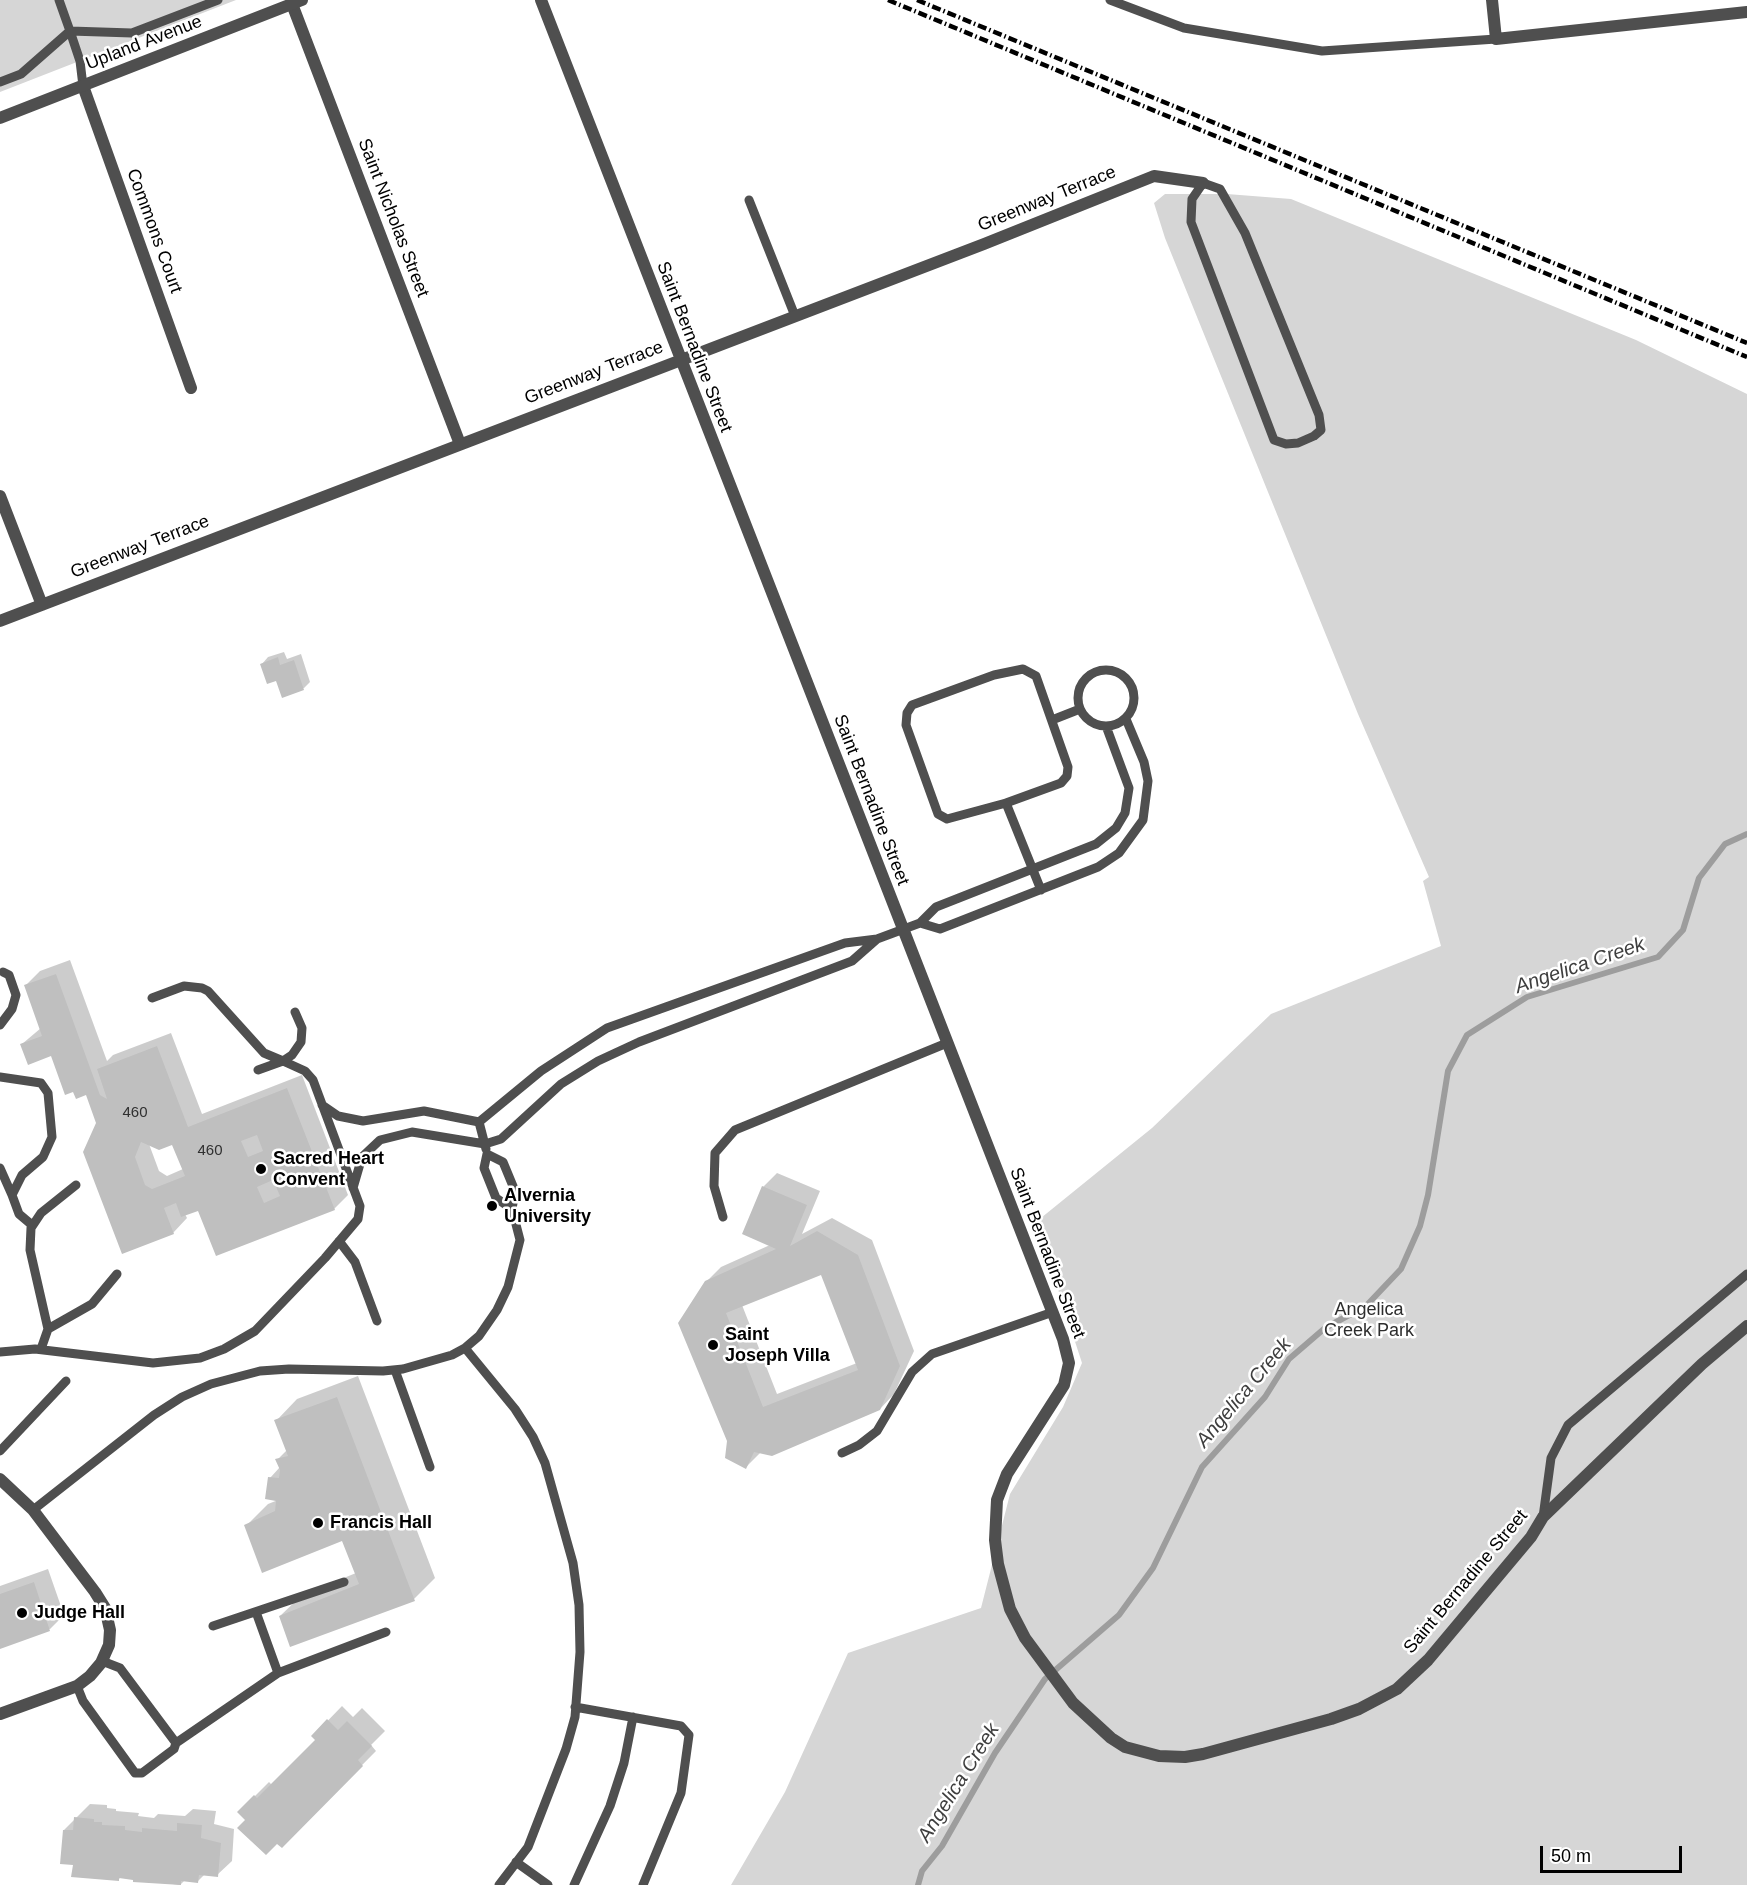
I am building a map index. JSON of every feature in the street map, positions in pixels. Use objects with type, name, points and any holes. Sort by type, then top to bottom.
[{"type":"street","name":"Saint Bernadine Street","points":[[541,0],[1053,1312],[1069,1364],[1064,1385],[1007,1474],[995,1518],[998,1564],[1004,1591],[1025,1638],[1073,1703],[1111,1738],[1138,1752],[1159,1756],[1203,1754],[1331,1719],[1359,1709],[1396,1689],[1428,1660],[1531,1537],[1543,1517],[1702,1364],[1747,1326]]},
{"type":"street","points":[[1492,0],[1496,39],[1747,12]]},
{"type":"street","points":[[1726,0],[1728,14]]},
{"type":"street","name":"Upland Avenue","points":[[0,118],[297,2]]},
{"type":"street","name":"Saint Nicholas Street","points":[[297,2],[460,444]]},
{"type":"street","name":"Commons Court","points":[[83,86],[191,388]]},
{"type":"street","name":"Greenway Terrace","points":[[0,621],[1154,176],[1203,183]]},
{"type":"street","points":[[0,496],[42,605]]},
{"type":"street","points":[[0,1479],[33,1510],[105,1608],[110,1630],[109,1646],[102,1661],[90,1676],[77,1686],[0,1714]]},
{"type":"lane","points":[[59,0],[80,61],[83,86]]},
{"type":"lane","points":[[0,82],[21,74],[70,31],[132,33],[218,0]]},
{"type":"lane","points":[[1116,1],[1184,28],[1322,51],[1496,39]]},
{"type":"lane","points":[[1203,183],[1220,189],[1245,233],[1319,415],[1321,430],[1298,443],[1286,444],[1274,440],[1191,222],[1192,199],[1203,183]]},
{"type":"lane","points":[[749,200],[795,316]]},
{"type":"lane","points":[[1023,669],[1036,676],[1068,767],[1067,776],[1061,783],[1006,803],[947,819],[938,814],[906,725],[907,713],[912,705],[994,675],[1023,669]]},
{"type":"lane","points":[[1097,671],[1116,671],[1123,675],[1133,689],[1134,705],[1126,719],[1106,726],[1092,723],[1080,709],[1078,700],[1082,682],[1097,671]]},
{"type":"lane","points":[[1052,720],[1080,709]]},
{"type":"lane","points":[[920,924],[940,929],[1098,867],[1126,846],[1136,831],[1147,804],[1148,781],[1144,762],[1126,719]]},
{"type":"lane","points":[[479,1122],[541,1071],[607,1028],[845,943],[877,939],[920,924],[936,907],[1096,844],[1108,837],[1125,813],[1129,788],[1106,726]]},
{"type":"lane","points":[[1006,803],[1041,890]]},
{"type":"lane","points":[[1121,820],[1136,831]]},
{"type":"lane","points":[[353,1188],[362,1157],[381,1140],[412,1132],[484,1144],[501,1139],[561,1084],[598,1061],[639,1042],[852,961],[877,939]]},
{"type":"lane","points":[[0,1025],[12,1009],[16,995],[9,975],[3,972]]},
{"type":"lane","points":[[0,1352],[16,1348],[41,1349],[153,1364],[186,1361],[224,1349],[255,1332],[267,1322],[339,1242],[360,1213],[353,1188],[309,1074],[264,1053],[202,988],[184,986],[152,998]]},
{"type":"lane","points":[[258,1070],[283,1061],[292,1055],[301,1042],[302,1028],[295,1012]]},
{"type":"lane","points":[[723,1217],[714,1186],[715,1153],[735,1130],[947,1043]]},
{"type":"lane","points":[[0,1077],[41,1083],[48,1093],[53,1129],[43,1157],[22,1175],[12,1195]]},
{"type":"lane","points":[[322,1105],[344,1118],[374,1121],[424,1111],[479,1122]]},
{"type":"lane","points":[[374,1121],[381,1140]]},
{"type":"lane","points":[[479,1122],[487,1154],[484,1168],[496,1198],[512,1209]]},
{"type":"lane","points":[[33,1510],[154,1415],[182,1397],[211,1384],[260,1371],[395,1370],[422,1365],[465,1348],[479,1336],[508,1287],[520,1240],[512,1209],[515,1191],[503,1162],[487,1154]]},
{"type":"lane","points":[[0,1167],[19,1214],[32,1225]]},
{"type":"lane","points":[[41,1349],[48,1329],[30,1250],[32,1225],[47,1208],[76,1185]]},
{"type":"lane","points":[[339,1242],[355,1262],[378,1321]]},
{"type":"lane","points":[[48,1329],[92,1304],[117,1274]]},
{"type":"lane","points":[[1543,1517],[1551,1458],[1568,1425],[1747,1274]]},
{"type":"lane","points":[[842,1453],[859,1445],[878,1431],[912,1372],[932,1354],[1053,1312]]},
{"type":"lane","points":[[465,1348],[533,1437],[555,1493],[573,1563],[579,1605],[580,1652],[575,1707],[566,1749],[528,1847],[499,1885]]},
{"type":"lane","points":[[395,1370],[430,1467]]},
{"type":"lane","points":[[0,1452],[66,1381]]},
{"type":"lane","points":[[213,1626],[344,1582]]},
{"type":"lane","points":[[255,1612],[278,1673]]},
{"type":"lane","points":[[77,1686],[83,1701],[135,1773],[142,1773],[174,1749],[176,1743],[278,1673],[386,1632]]},
{"type":"lane","points":[[102,1661],[120,1668],[176,1743]]},
{"type":"lane","points":[[575,1707],[681,1726],[689,1735],[681,1793],[643,1885]]},
{"type":"lane","points":[[574,1885],[610,1806],[624,1763],[633,1717]]},
{"type":"lane","points":[[516,1862],[548,1885]]},
{"type":"green space","points":[[0,0],[236,0],[0,92]]},
{"type":"green space","name":"Angelica Creek Park","points":[[1165,194],[1227,194],[1291,199],[1636,340],[1747,394],[1747,1885],[731,1885],[785,1792],[848,1653],[981,1608],[1010,1494],[1063,1407],[1082,1363],[1036,1222],[1152,1128],[1271,1014],[1441,946],[1423,881],[1429,877],[1358,714],[1165,238],[1154,203]]},
{"type":"building","points":[[278,657],[280,665],[294,660],[304,690],[282,698],[276,681],[267,684],[260,664]]},
{"type":"building","points":[[56,974],[100,1095],[107,1099],[97,1069],[157,1046],[188,1127],[287,1088],[335,1210],[216,1256],[198,1211],[181,1217],[176,1203],[164,1208],[174,1234],[122,1254],[83,1152],[96,1123],[86,1095],[76,1099],[73,1092],[65,1095],[51,1056],[28,1065],[20,1044],[42,1036],[24,985]],"holes":[[[257,1135],[263,1151],[248,1157],[241,1141]],[[141,1142],[159,1150],[172,1145],[185,1176],[152,1189],[145,1185],[135,1157]],[[273,1180],[280,1196],[264,1203],[257,1187]]]},
{"type":"building","name":"Saint Joseph Villa","points":[[762,1186],[807,1205],[790,1246],[817,1231],[858,1255],[900,1366],[880,1410],[772,1456],[754,1452],[746,1469],[725,1458],[727,1441],[678,1323],[705,1281],[776,1249],[742,1234]],"holes":[[[821,1275],[858,1370],[763,1407],[726,1313]]]},
{"type":"building","name":"Francis Hall","points":[[337,1397],[415,1601],[290,1647],[279,1616],[359,1584],[342,1541],[262,1573],[244,1525],[275,1511],[276,1501],[265,1499],[268,1477],[279,1478],[280,1470],[275,1459],[288,1456],[274,1420]]},
{"type":"building","name":"Judge Hall","points":[[34,1582],[50,1631],[0,1649],[0,1594]]},
{"type":"building","points":[[327,1719],[338,1730],[347,1721],[372,1746],[358,1760],[363,1766],[282,1848],[277,1844],[266,1855],[237,1828],[245,1820],[237,1812],[254,1795],[257,1798],[315,1740],[311,1736]]},
{"type":"building","points":[[74,1817],[94,1819],[94,1822],[102,1822],[102,1825],[125,1826],[125,1830],[142,1832],[142,1828],[177,1831],[177,1823],[202,1825],[201,1838],[221,1843],[218,1877],[199,1875],[198,1883],[181,1881],[181,1885],[133,1882],[133,1880],[119,1878],[119,1881],[71,1877],[73,1865],[60,1864],[63,1830],[73,1830]]},
{"type":"waterway","name":"Angelica Creek","points":[[918,1885],[922,1871],[942,1846],[995,1753],[1045,1679],[1119,1615],[1153,1568],[1202,1467],[1265,1397],[1289,1359],[1325,1328],[1366,1306],[1401,1269],[1420,1226],[1428,1195],[1448,1071],[1467,1035],[1527,997],[1658,957],[1683,930],[1699,878],[1725,844],[1747,834]]},
{"type":"railway","points":[[888,0],[1747,357]]},
{"type":"railway","points":[[917,0],[1747,343]]},
{"type":"place","name":"Sacred Heart Convent","points":[[261,1169]]},
{"type":"place","name":"Alvernia University","points":[[492,1206]]},
{"type":"place","name":"Saint Joseph Villa","points":[[713,1345]]},
{"type":"place","name":"Francis Hall","points":[[318,1523]]},
{"type":"place","name":"Judge Hall","points":[[22,1613]]}]
